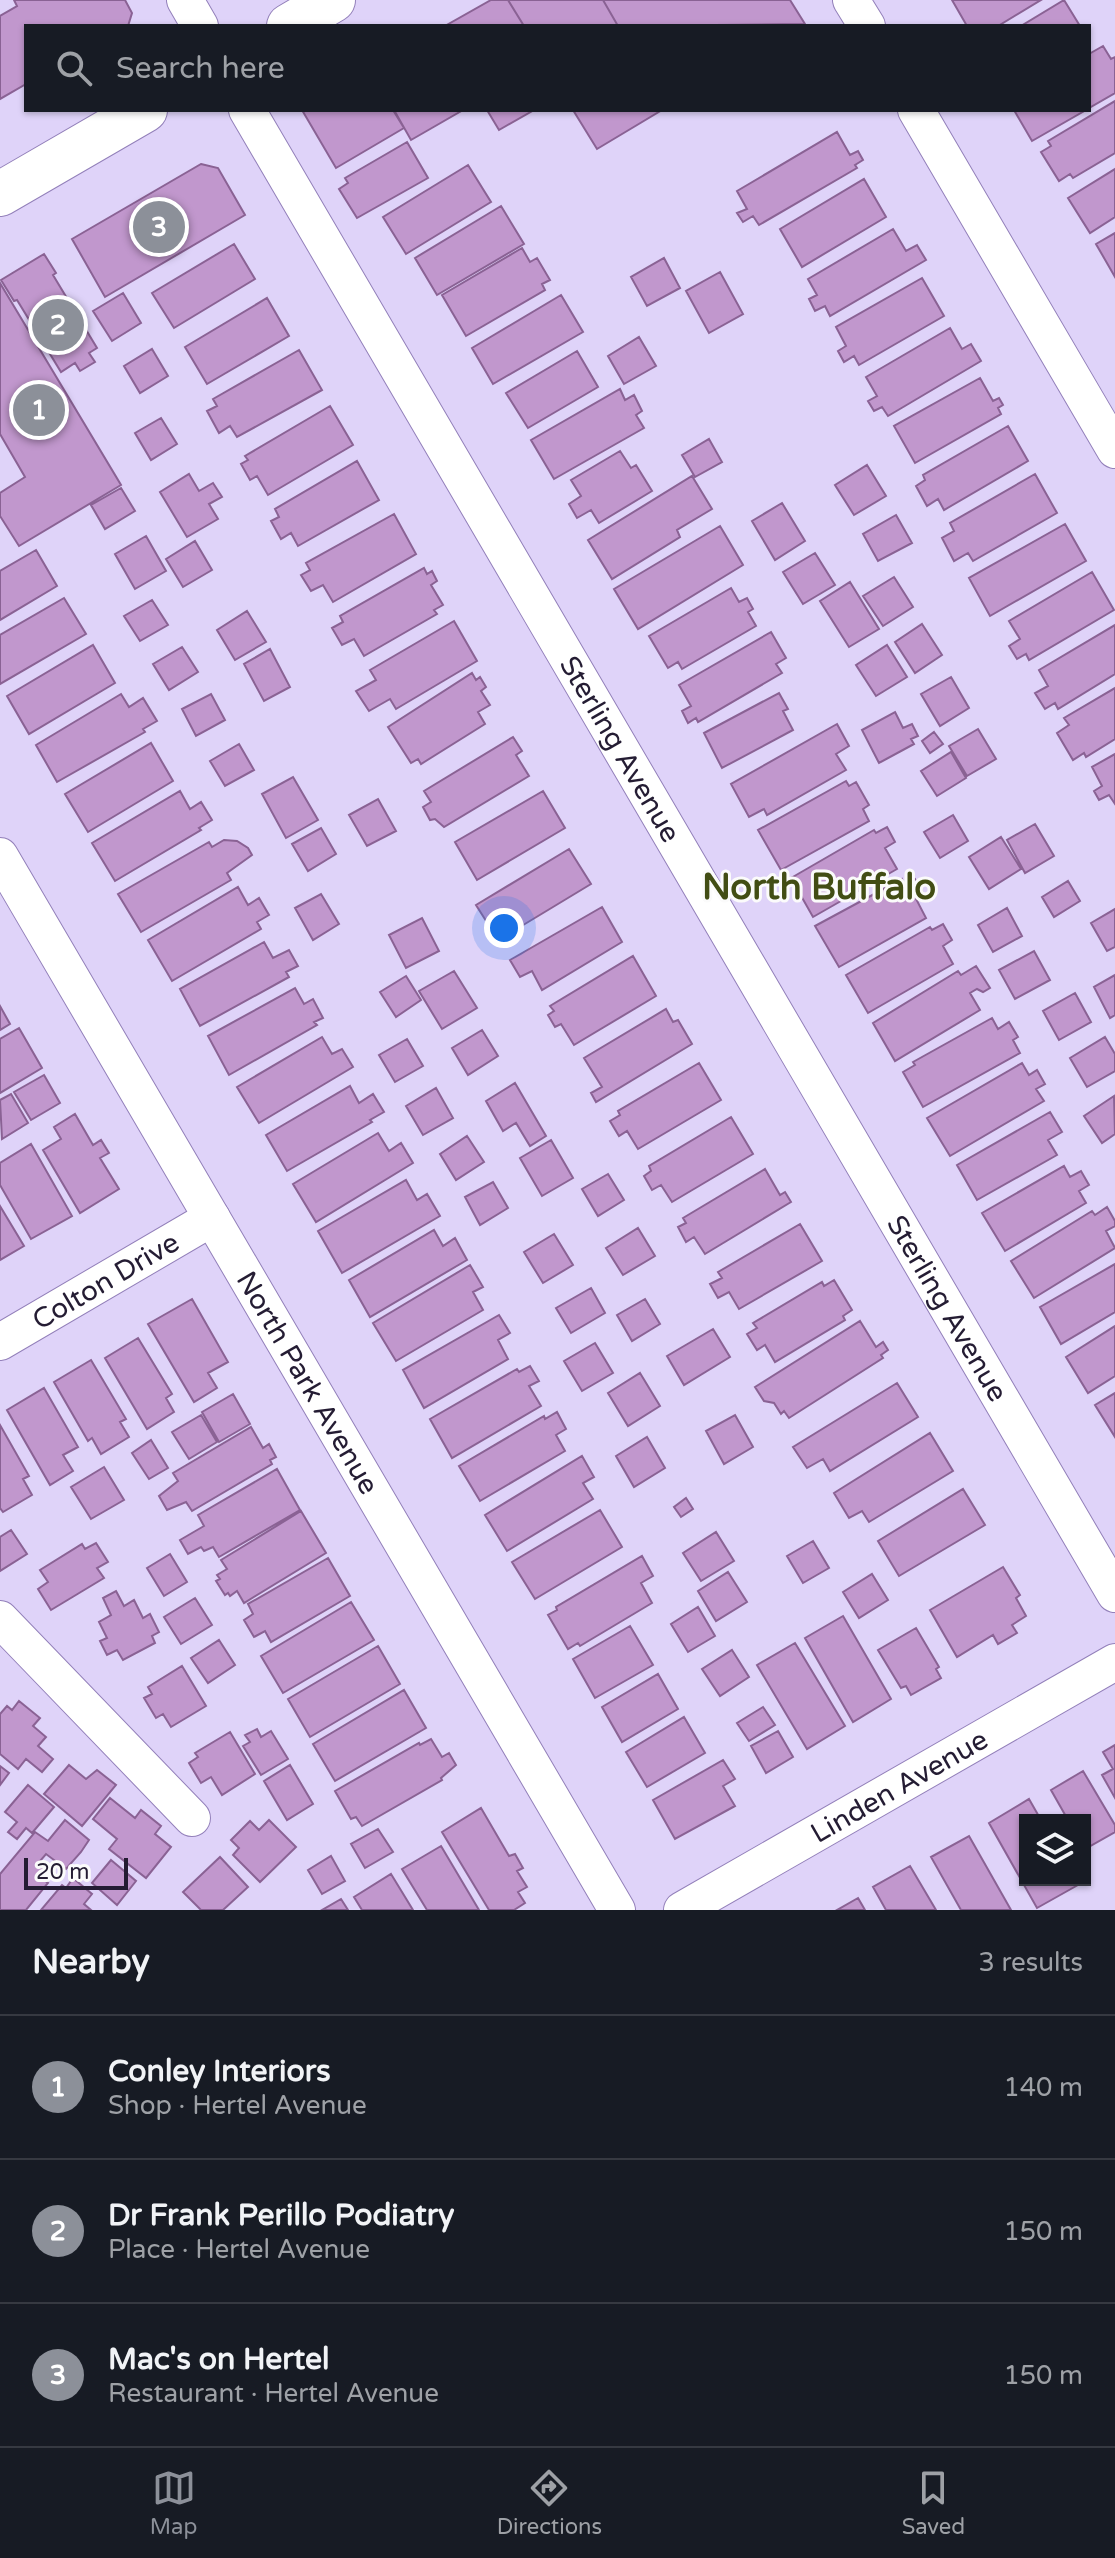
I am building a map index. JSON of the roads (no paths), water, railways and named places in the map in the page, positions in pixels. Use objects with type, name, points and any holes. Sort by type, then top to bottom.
[{"type":"street","points":[[185,0],[199,24]]},
{"type":"street","points":[[292,24],[333,0]]},
{"type":"street","points":[[851,0],[866,24]]},
{"type":"street","points":[[0,194],[142,112]]},
{"type":"street","name":"Sterling Avenue","points":[[248,112],[1115,1594]]},
{"type":"street","points":[[917,112],[1115,450]]},
{"type":"street","name":"North Park Avenue","points":[[0,856],[617,1910]]},
{"type":"street","name":"Colton Drive","points":[[0,1342],[212,1218]]},
{"type":"street","points":[[0,1619],[192,1818]]},
{"type":"street","name":"Linden Avenue","points":[[682,1910],[1115,1662]]},
{"type":"place","name":"Mac's on Hertel","points":[[159,227]]},
{"type":"place","name":"Dr Frank Perillo Podiatry","points":[[58,325]]},
{"type":"place","name":"Conley Interiors","points":[[39,410]]},
{"type":"district","name":"North Buffalo","points":[[819,886]]}]
